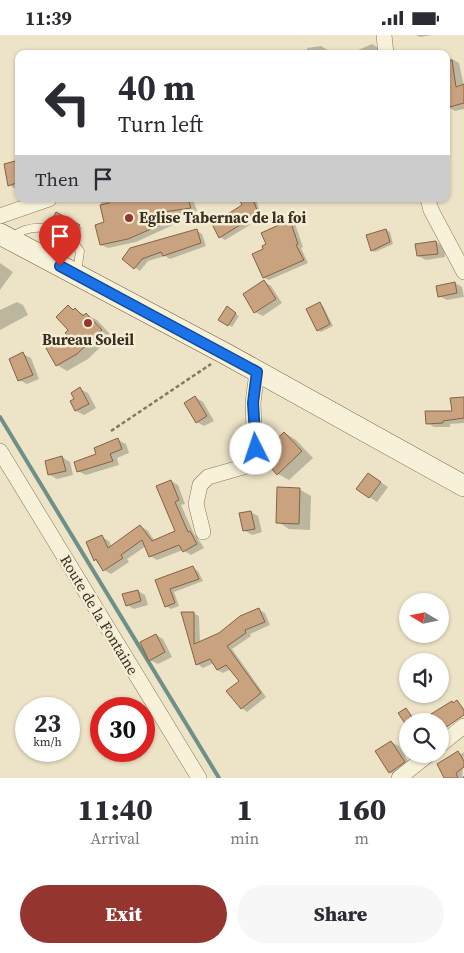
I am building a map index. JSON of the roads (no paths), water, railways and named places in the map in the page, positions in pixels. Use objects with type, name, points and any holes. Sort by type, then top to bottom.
[{"type":"main road","points":[[4,237],[226,354],[464,485]]},
{"type":"street","points":[[384,35],[386,50]]},
{"type":"street","points":[[0,216],[40,202]]},
{"type":"street","points":[[429,202],[431,210],[464,272]]},
{"type":"street","points":[[203,532],[196,505],[200,485],[208,477],[243,467],[255,458],[253,403],[257,372]]},
{"type":"street","name":"Route de la Fontaine","points":[[0,451],[199,778]]},
{"type":"street","points":[[449,738],[464,726]]},
{"type":"street","points":[[400,778],[418,763]]},
{"type":"lane","points":[[4,237],[21,230],[41,226],[67,237],[80,251],[76,275]]},
{"type":"waterway","points":[[0,417],[219,778]]},
{"type":"place","name":"Eglise Tabernac de la foi","points":[[129,218]]},
{"type":"place","name":"Bureau Soleil","points":[[88,323]]}]
